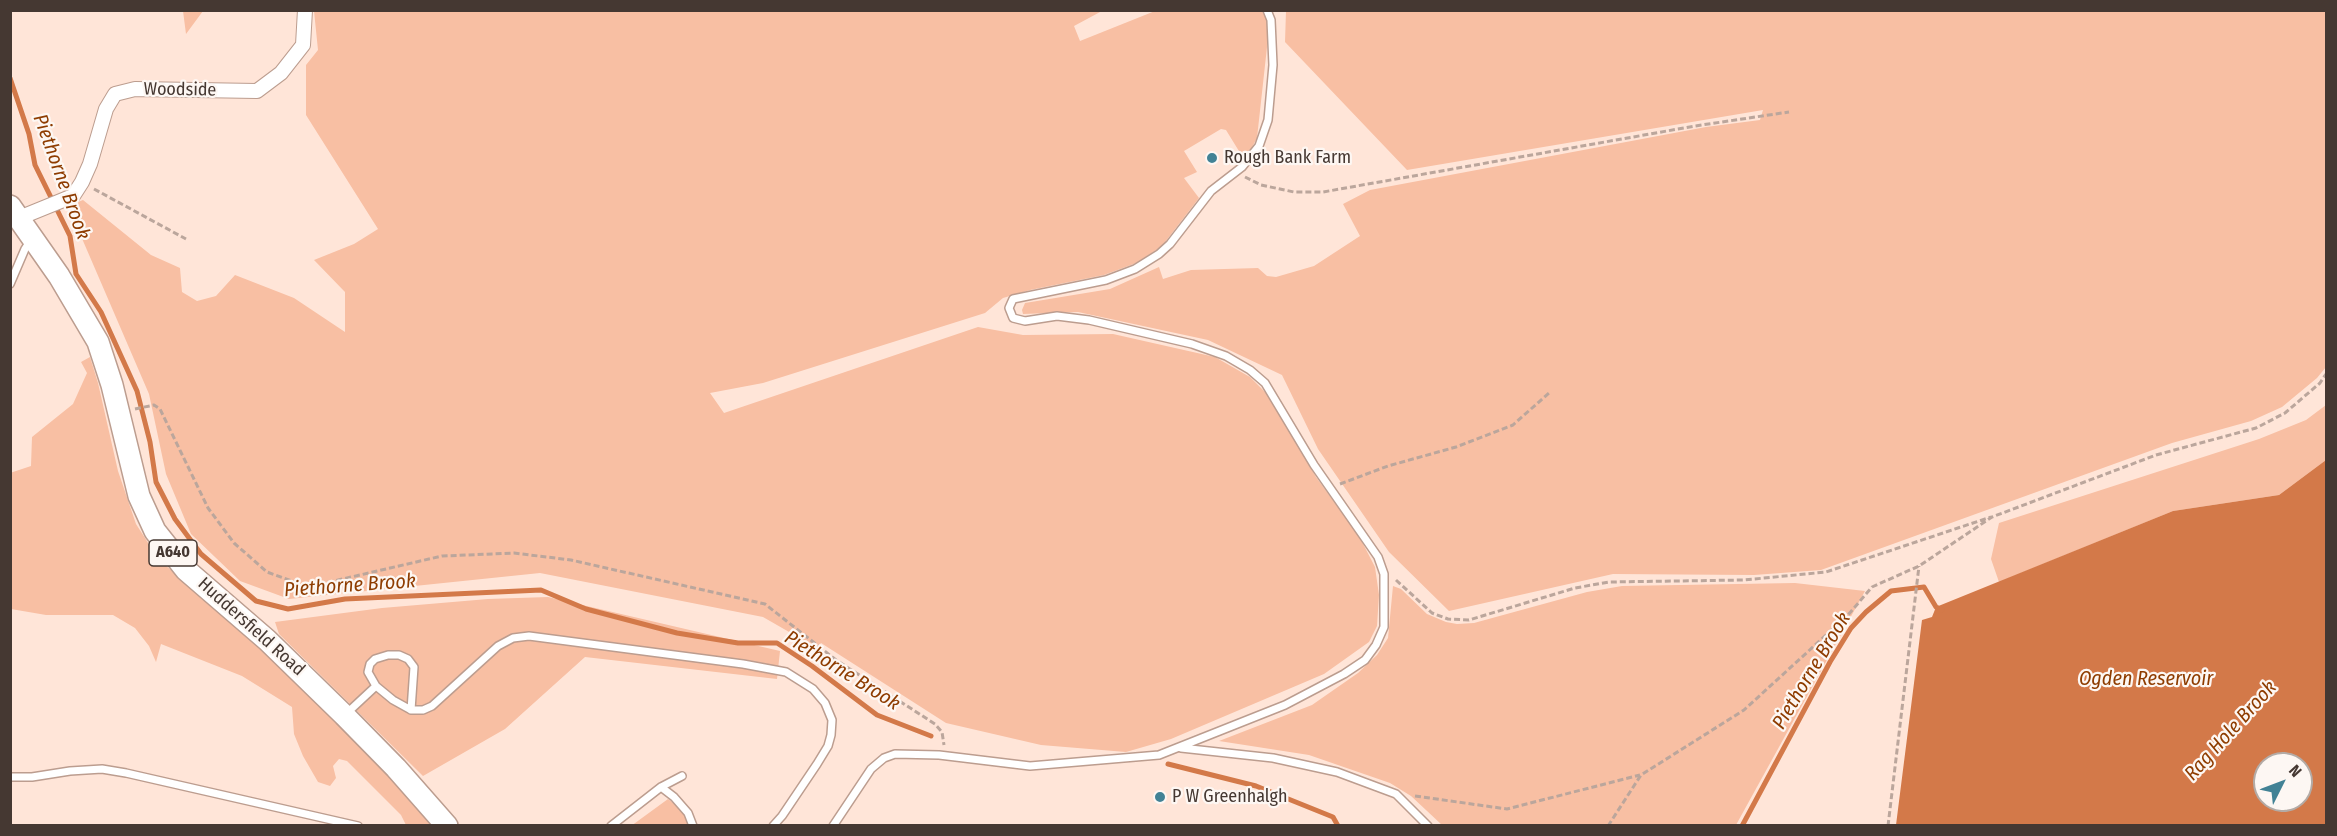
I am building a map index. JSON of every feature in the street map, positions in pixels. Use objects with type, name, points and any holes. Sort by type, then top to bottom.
[{"type":"main road","name":"Huddersfield Road","points":[[21,212],[33,237],[98,342],[112,385],[139,496],[155,531],[186,570],[267,640],[344,715],[447,825]]},
{"type":"street","name":"Woodside","points":[[21,212],[73,196],[82,182],[106,109],[115,94],[135,89],[257,91],[282,73],[303,45],[305,10]]},
{"type":"lane","points":[[833,825],[871,769],[884,758],[895,754],[945,756],[1030,766],[1159,755],[1285,705],[1344,674],[1365,660],[1377,645],[1384,627],[1384,574],[1371,544],[1331,490],[1265,383],[1250,370],[1226,356],[1192,344],[1089,320],[1057,316],[1025,321],[1013,318],[1009,309],[1013,299],[1106,280],[1135,269],[1170,244],[1211,191],[1236,172],[1259,146],[1268,120],[1273,64],[1271,20],[1267,10]]},
{"type":"lane","points":[[10,284],[25,249],[33,237]]},
{"type":"lane","points":[[411,710],[414,667],[408,659],[399,655],[388,655],[375,659],[370,664],[368,672],[376,686],[393,700],[411,710],[423,710],[432,706],[498,646],[513,638],[529,636],[743,664],[786,672],[813,689],[825,703],[832,720],[831,735],[828,746],[817,764],[782,816],[773,825]]},
{"type":"lane","points":[[344,715],[376,686]]},
{"type":"lane","points":[[1178,748],[1273,758],[1338,772],[1396,794],[1428,825]]},
{"type":"lane","points":[[10,777],[32,777],[102,769],[138,775],[358,825]]},
{"type":"lane","points":[[611,825],[661,787],[682,776]]},
{"type":"lane","points":[[661,787],[674,797],[688,813],[693,825]]},
{"type":"path","points":[[1236,172],[1261,185],[1294,192],[1323,192],[1683,128],[1789,112]]},
{"type":"path","points":[[82,182],[186,239]]},
{"type":"path","points":[[1384,574],[1398,581],[1432,613],[1448,619],[1470,620],[1575,588],[1609,582],[1744,580],[1826,572],[1992,517],[2156,454],[2256,428],[2284,413],[2320,383],[2326,374]]},
{"type":"path","points":[[1331,490],[1342,483],[1388,466],[1456,447],[1513,425],[1550,392]]},
{"type":"path","points":[[133,410],[154,405],[160,409],[208,508],[234,543],[267,572],[308,587],[442,556],[514,553],[571,560],[765,604],[836,660],[935,724],[942,732],[945,756]]},
{"type":"path","points":[[1396,794],[1507,809],[1641,775],[1744,710],[1848,615],[1872,587],[1919,566],[1992,517]]},
{"type":"path","points":[[1888,825],[1919,566]]},
{"type":"path","points":[[1608,825],[1641,775]]},
{"type":"shaded area","points":[[183,11],[203,11],[186,34]]},
{"type":"shaded area","points":[[314,11],[1102,11],[1074,26],[1080,41],[1155,11],[1262,11],[1267,20],[1268,38],[1257,138],[1251,149],[1242,156],[1226,130],[1221,129],[1184,151],[1197,172],[1184,178],[1199,198],[1162,246],[1139,262],[1104,275],[1030,290],[1003,298],[985,313],[763,383],[710,393],[724,413],[978,327],[1023,335],[1113,334],[1215,357],[1250,377],[1271,398],[1316,477],[1359,536],[1375,567],[1379,595],[1377,626],[1369,642],[1324,674],[1171,739],[1126,752],[1041,745],[946,723],[821,643],[817,648],[763,617],[540,573],[289,599],[240,581],[191,534],[166,474],[149,394],[68,206],[83,200],[151,255],[180,268],[182,292],[197,301],[216,296],[235,275],[294,298],[345,332],[345,292],[314,260],[354,244],[378,229],[306,115],[306,65],[318,50]]},
{"type":"shaded area","points":[[1286,11],[2326,11],[2326,367],[2317,378],[2282,407],[2251,421],[2172,443],[1821,570],[1754,575],[1613,574],[1449,611],[1389,552],[1318,449],[1282,375],[1208,340],[1078,312],[1023,314],[1025,303],[1110,289],[1159,267],[1163,279],[1191,270],[1258,268],[1267,276],[1276,277],[1314,266],[1360,236],[1343,204],[1370,190],[1706,127],[1760,120],[1763,110],[1407,170],[1285,42]]},
{"type":"shaded area","points":[[90,357],[118,471],[136,524],[159,560],[272,655],[436,825],[406,825],[401,815],[347,761],[339,759],[333,766],[336,778],[330,786],[318,782],[294,734],[292,707],[242,676],[161,644],[156,662],[149,646],[135,628],[113,615],[46,615],[11,609],[10,473],[31,466],[32,437],[73,404],[87,373],[81,362]]},
{"type":"shaded area","points":[[2326,405],[2326,460],[2279,495],[2173,511],[1999,582],[1991,559],[1999,523],[2259,439],[2306,420]]},
{"type":"shaded area","points":[[1795,583],[1865,591],[1736,825],[1442,825],[1411,796],[1390,783],[1309,755],[1219,741],[1312,705],[1358,673],[1377,655],[1388,638],[1393,586],[1401,589],[1427,614],[1457,624],[1474,623],[1587,592],[1622,586]]},
{"type":"shaded area","points":[[548,597],[780,651],[777,679],[585,657],[505,729],[423,776],[279,634],[275,622],[382,608],[488,599]]},
{"type":"shaded area","points":[[668,799],[682,810],[688,825],[631,826]]},
{"type":"water","name":"Ogden Reservoir","points":[[2326,460],[2326,825],[1896,825],[1922,620],[1932,617],[1936,607],[2173,511],[2279,495]]},
{"type":"waterway","name":"Piethorne Brook","points":[[10,78],[29,134],[35,165],[70,236],[76,274],[101,312],[137,391],[150,442],[156,482],[175,519],[201,554],[256,601],[288,609],[345,599],[541,590],[586,609],[677,633],[738,643],[777,643],[877,715],[931,736]]},
{"type":"waterway","name":"Piethorne Brook","points":[[1742,826],[1830,662],[1851,628],[1891,591],[1924,587],[1936,607],[1942,610]]},
{"type":"waterway","name":"Piethorne Brook","points":[[1168,764],[1256,786],[1333,817],[1338,826]]},
{"type":"place","name":"Rough Bank Farm","points":[[1212,158]]},
{"type":"place","name":"P W Greenhalgh","points":[[1160,797]]},
{"type":"water label","name":"Rag Hole Brook","points":[[2231,731]]}]
